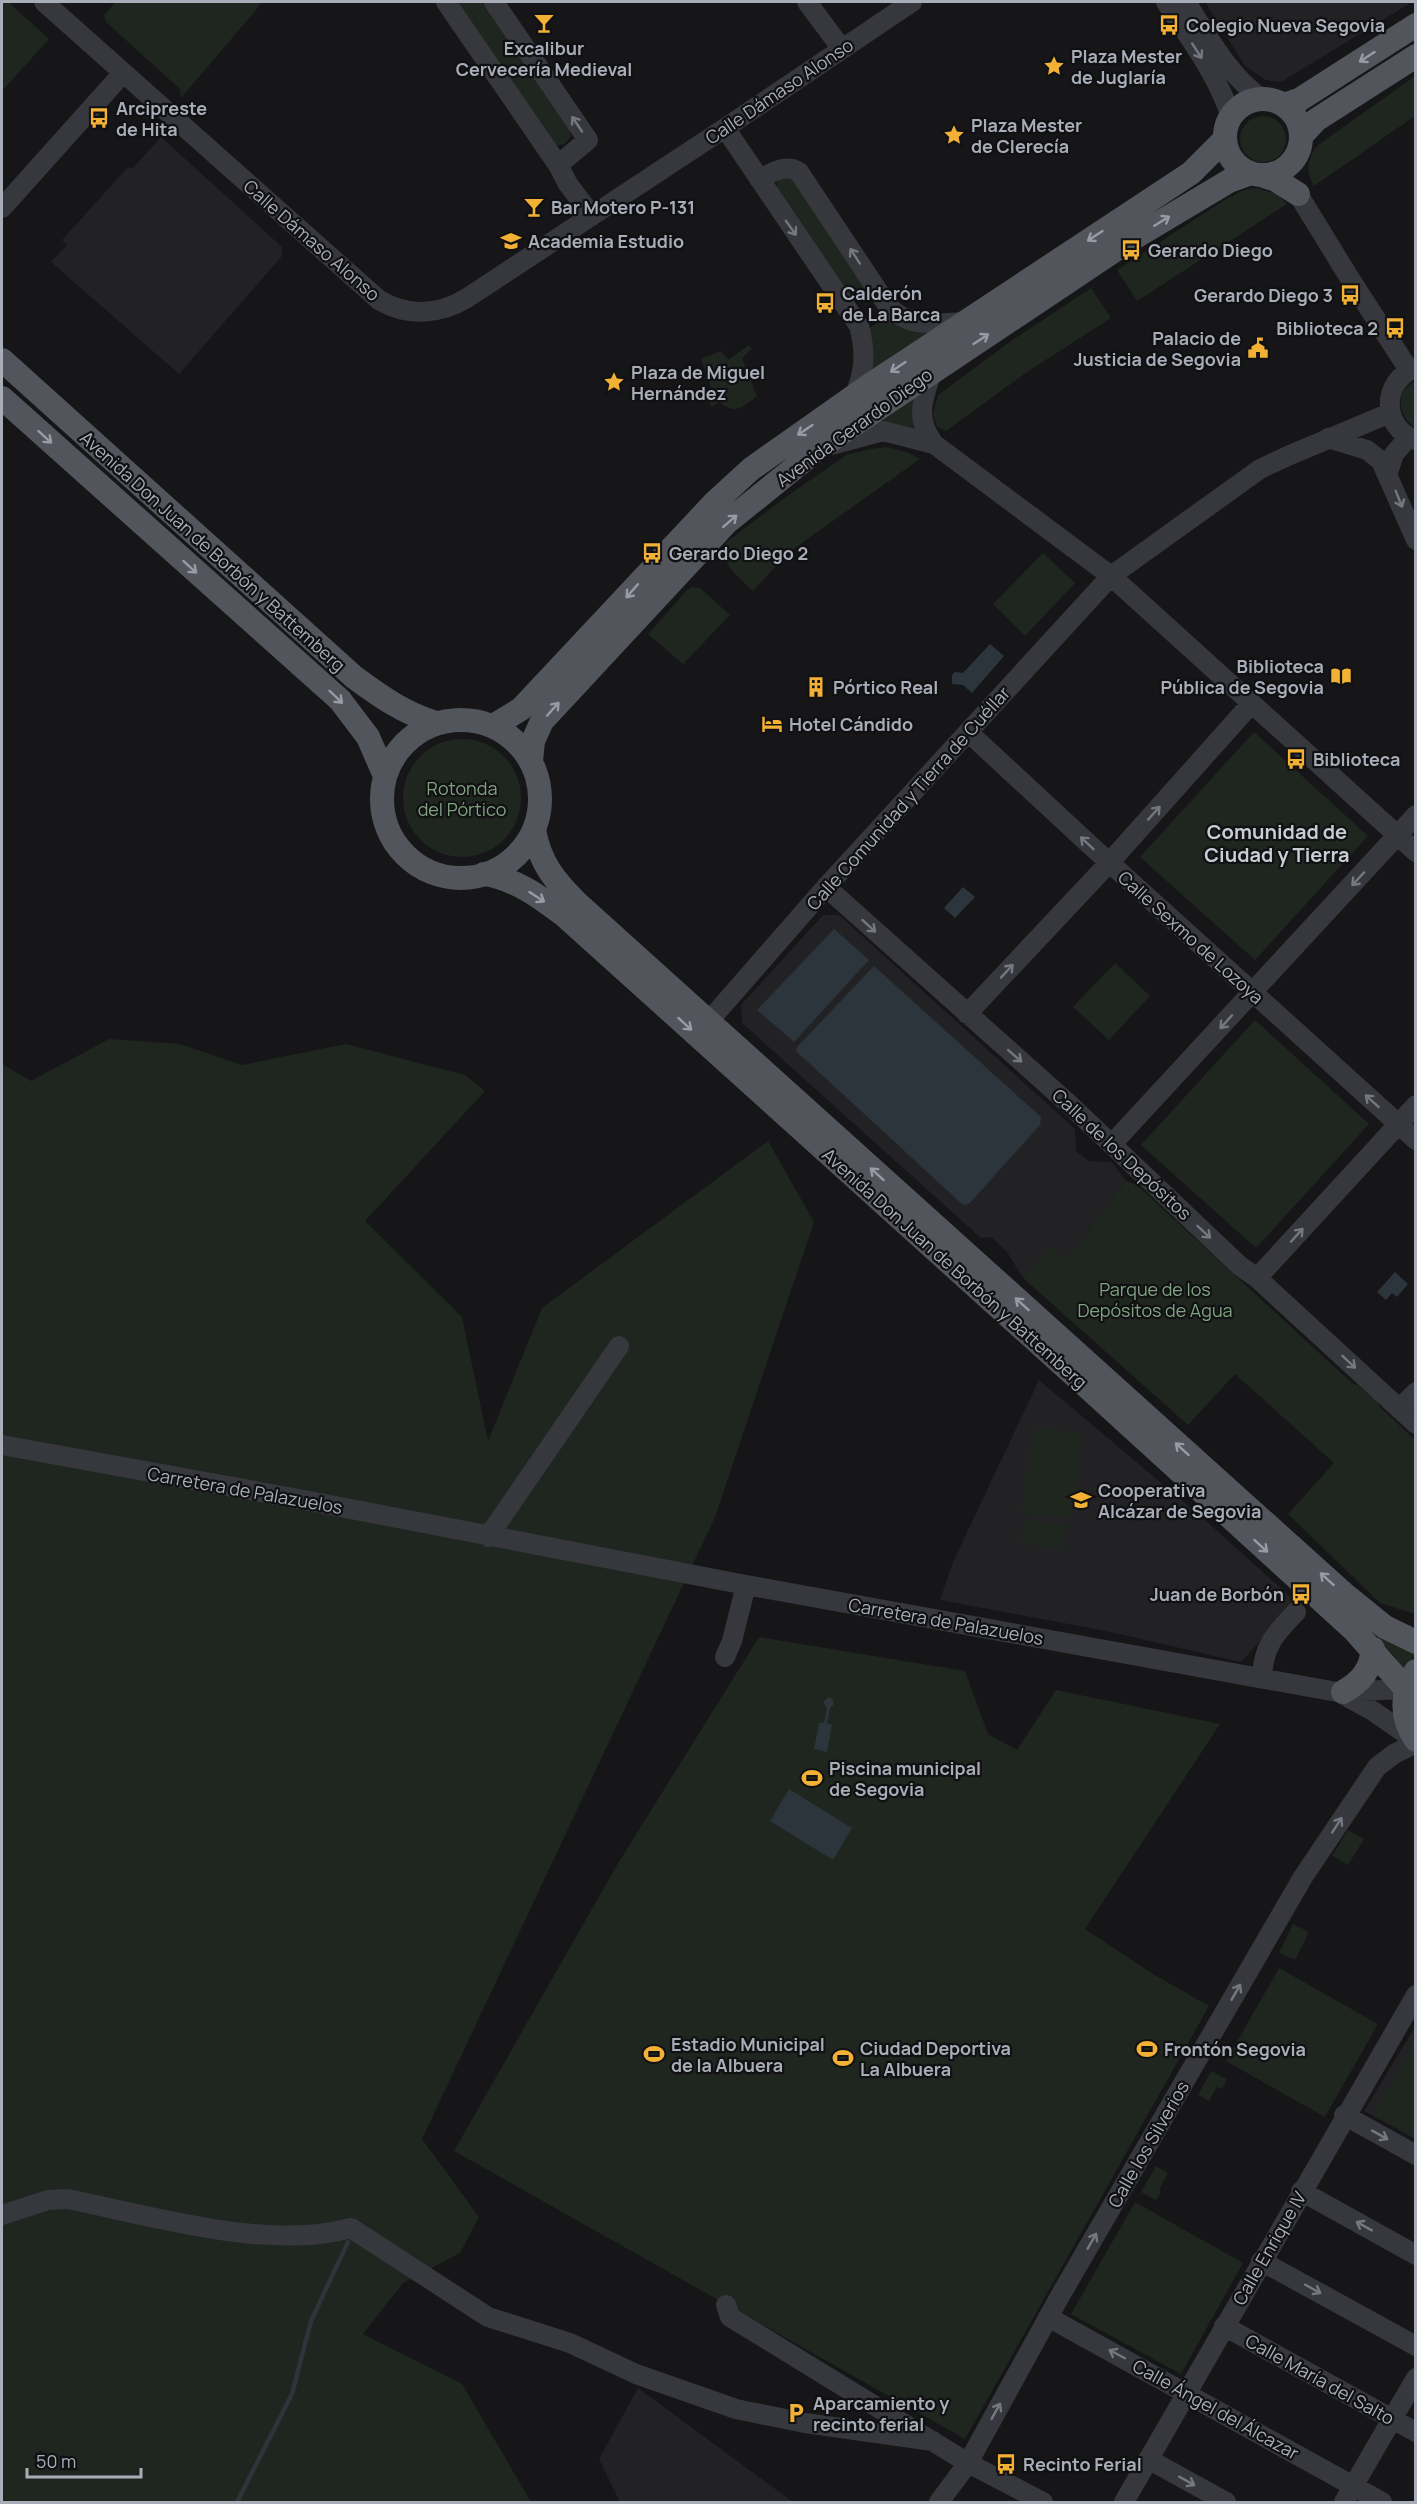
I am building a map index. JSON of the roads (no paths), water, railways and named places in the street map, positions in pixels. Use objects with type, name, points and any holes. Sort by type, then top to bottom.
[{"type":"main road","points":[[1298,194],[1276,180],[1256,174],[1233,159],[1228,128],[1244,104],[1299,100],[1416,25]]},
{"type":"main road","points":[[1256,174],[1282,170],[1316,120],[1416,56]]},
{"type":"main road","points":[[1273,102],[1298,121],[1298,194]]},
{"type":"main road","name":"Avenida Gerardo Diego","points":[[493,726],[521,709],[723,495],[776,450],[964,322],[1191,173],[1228,128]]},
{"type":"main road","name":"Avenida Gerardo Diego","points":[[531,761],[534,741],[542,721],[726,523],[819,448],[1127,242],[1229,181],[1256,174]]},
{"type":"main road","name":"Avenida Don Juan de Borbón y Battemberg","points":[[2,360],[354,677],[393,706],[436,723]]},
{"type":"main road","name":"Avenida Don Juan de Borbón y Battemberg","points":[[2,398],[340,700],[368,737],[384,776]]},
{"type":"main road","points":[[465,720],[493,726],[515,741],[531,761],[536,772],[540,795],[538,818],[534,830],[514,858],[500,868],[484,874],[467,878],[434,873],[418,866],[394,842],[386,826],[381,793],[384,776],[396,753],[414,735],[436,723],[465,720]]},
{"type":"main road","name":"Avenida Don Juan de Borbón y Battemberg","points":[[534,830],[543,862],[559,885],[708,1022],[1343,1593],[1385,1627],[1416,1642]]},
{"type":"main road","name":"Avenida Don Juan de Borbón y Battemberg","points":[[484,874],[514,882],[565,916],[1094,1393],[1373,1649],[1411,1680]]},
{"type":"main road","points":[[1340,1692],[1360,1681],[1371,1663],[1373,1649]]},
{"type":"main road","points":[[1411,1680],[1404,1702],[1405,1717],[1416,1742]]},
{"type":"street","name":"Calle Dámaso Alonso","points":[[44,2],[371,293],[399,310],[438,311],[459,303],[912,2]]},
{"type":"street","points":[[447,2],[558,165],[568,184],[592,216]]},
{"type":"street","points":[[494,2],[588,140],[558,165]]},
{"type":"street","points":[[807,2],[842,49]]},
{"type":"street","points":[[1166,2],[1223,93],[1228,128]]},
{"type":"street","points":[[1186,2],[1222,59],[1243,83],[1273,102]]},
{"type":"street","points":[[2,208],[123,73]]},
{"type":"street","points":[[725,128],[859,326],[864,355],[862,379],[854,397]]},
{"type":"street","points":[[759,179],[786,167],[793,167],[800,172],[888,306],[898,317],[925,323],[964,322]]},
{"type":"street","points":[[1298,194],[1352,282],[1412,369],[1394,384],[1389,403],[1394,423],[1412,438],[1394,454],[1388,472]]},
{"type":"street","points":[[847,307],[861,307],[869,304],[875,292],[875,286]]},
{"type":"street","points":[[2,348],[62,416]]},
{"type":"street","points":[[932,371],[924,397],[921,421],[934,444]]},
{"type":"street","name":"Calle Comunidad y Tierra de Cuéllar","points":[[708,1022],[826,887],[1110,576],[1260,469],[1390,413]]},
{"type":"street","points":[[819,448],[883,431],[934,444],[1110,576],[1416,852]]},
{"type":"street","points":[[1328,438],[1367,450],[1381,461],[1388,472],[1416,540]]},
{"type":"street","points":[[967,1014],[1109,863],[1251,704]]},
{"type":"street","name":"Calle Sexmo de Lozoya","points":[[968,732],[1109,863],[1416,1140]]},
{"type":"street","points":[[1112,1144],[1416,815]]},
{"type":"street","name":"Calle de los Depósitos","points":[[826,887],[1112,1144],[1240,1266],[1257,1278],[1416,1424]]},
{"type":"street","points":[[1257,1278],[1416,1105]]},
{"type":"street","points":[[488,1537],[619,1346]]},
{"type":"street","points":[[1400,1409],[1416,1392]]},
{"type":"street","name":"Carretera de Palazuelos","points":[[2,1445],[698,1576],[745,1590],[1340,1692],[1411,1680]]},
{"type":"street","points":[[725,1656],[732,1641],[745,1590]]},
{"type":"street","points":[[1262,1678],[1270,1640],[1296,1612]]},
{"type":"street","points":[[1340,1692],[1373,1711],[1416,1742]]},
{"type":"street","name":"Calle los Silverios","points":[[939,2502],[968,2463],[1048,2317],[1303,1877],[1372,1773],[1382,1762],[1416,1742]]},
{"type":"street","name":"Calle Enrique IV","points":[[1124,2502],[1344,2115],[1416,1995]]},
{"type":"street","points":[[1344,2115],[1416,2155]]},
{"type":"street","points":[[1301,2191],[1416,2255]]},
{"type":"street","points":[[2,2215],[48,2199],[68,2199],[195,2225],[285,2237],[331,2233],[351,2228],[489,2317],[570,2343],[636,2374],[736,2409],[864,2432],[933,2441]]},
{"type":"street","points":[[1261,2261],[1416,2346]]},
{"type":"street","points":[[728,2311],[968,2463],[1043,2502]]},
{"type":"street","name":"Calle Ángel del Álcazar","points":[[1048,2317],[1186,2392],[1349,2494],[1382,2502]]},
{"type":"street","name":"Calle María del Salto","points":[[1224,2326],[1416,2432]]},
{"type":"street","points":[[1349,2494],[1416,2378]]},
{"type":"street","points":[[1148,2459],[1226,2502]]},
{"type":"waterway","points":[[237,2502],[292,2394],[311,2321],[348,2242]]},
{"type":"place","name":"Excalibur Cervecería Medieval","points":[[544,23]]},
{"type":"place","name":"Colegio Nueva Segovia","points":[[1169,25]]},
{"type":"place","name":"Plaza Mester de Juglaría","points":[[1054,66]]},
{"type":"place","name":"Arcipreste de Hita","points":[[99,118]]},
{"type":"place","name":"Plaza Mester de Clerecía","points":[[954,135]]},
{"type":"place","name":"Bar Motero P-131","points":[[534,207]]},
{"type":"place","name":"Academia Estudio","points":[[511,241]]},
{"type":"place","name":"Gerardo Diego","points":[[1131,250]]},
{"type":"place","name":"Gerardo Diego 3","points":[[1350,295]]},
{"type":"place","name":"Calderón de La Barca","points":[[825,303]]},
{"type":"place","name":"Biblioteca 2","points":[[1395,328]]},
{"type":"place","name":"Palacio de Justicia de Segovia","points":[[1258,348]]},
{"type":"place","name":"Plaza de Miguel Hernández","points":[[614,382]]},
{"type":"place","name":"Gerardo Diego 2","points":[[652,553]]},
{"type":"place","name":"Biblioteca Pública de Segovia","points":[[1341,676]]},
{"type":"place","name":"Pórtico Real","points":[[816,687]]},
{"type":"place","name":"Hotel Cándido","points":[[772,724]]},
{"type":"place","name":"Biblioteca","points":[[1296,759]]},
{"type":"place","name":"Cooperativa Alcázar de Segovia","points":[[1081,1500]]},
{"type":"place","name":"Juan de Borbón","points":[[1301,1594]]},
{"type":"place","name":"Piscina municipal de Segovia","points":[[812,1778]]},
{"type":"place","name":"Frontón Segovia","points":[[1147,2049]]},
{"type":"place","name":"Estadio Municipal de la Albuera","points":[[654,2054]]},
{"type":"place","name":"Ciudad Deportiva La Albuera","points":[[843,2058]]},
{"type":"place","name":"Aparcamiento y recinto ferial","points":[[796,2413]]},
{"type":"place","name":"Recinto Ferial","points":[[1006,2464]]},
{"type":"district","name":"Comunidad de Ciudad y Tierra","points":[[1277,842]]},
{"type":"park label","name":"Rotonda del Pórtico","points":[[462,798]]},
{"type":"park label","name":"Parque de los Depósitos de Agua","points":[[1155,1299]]}]
